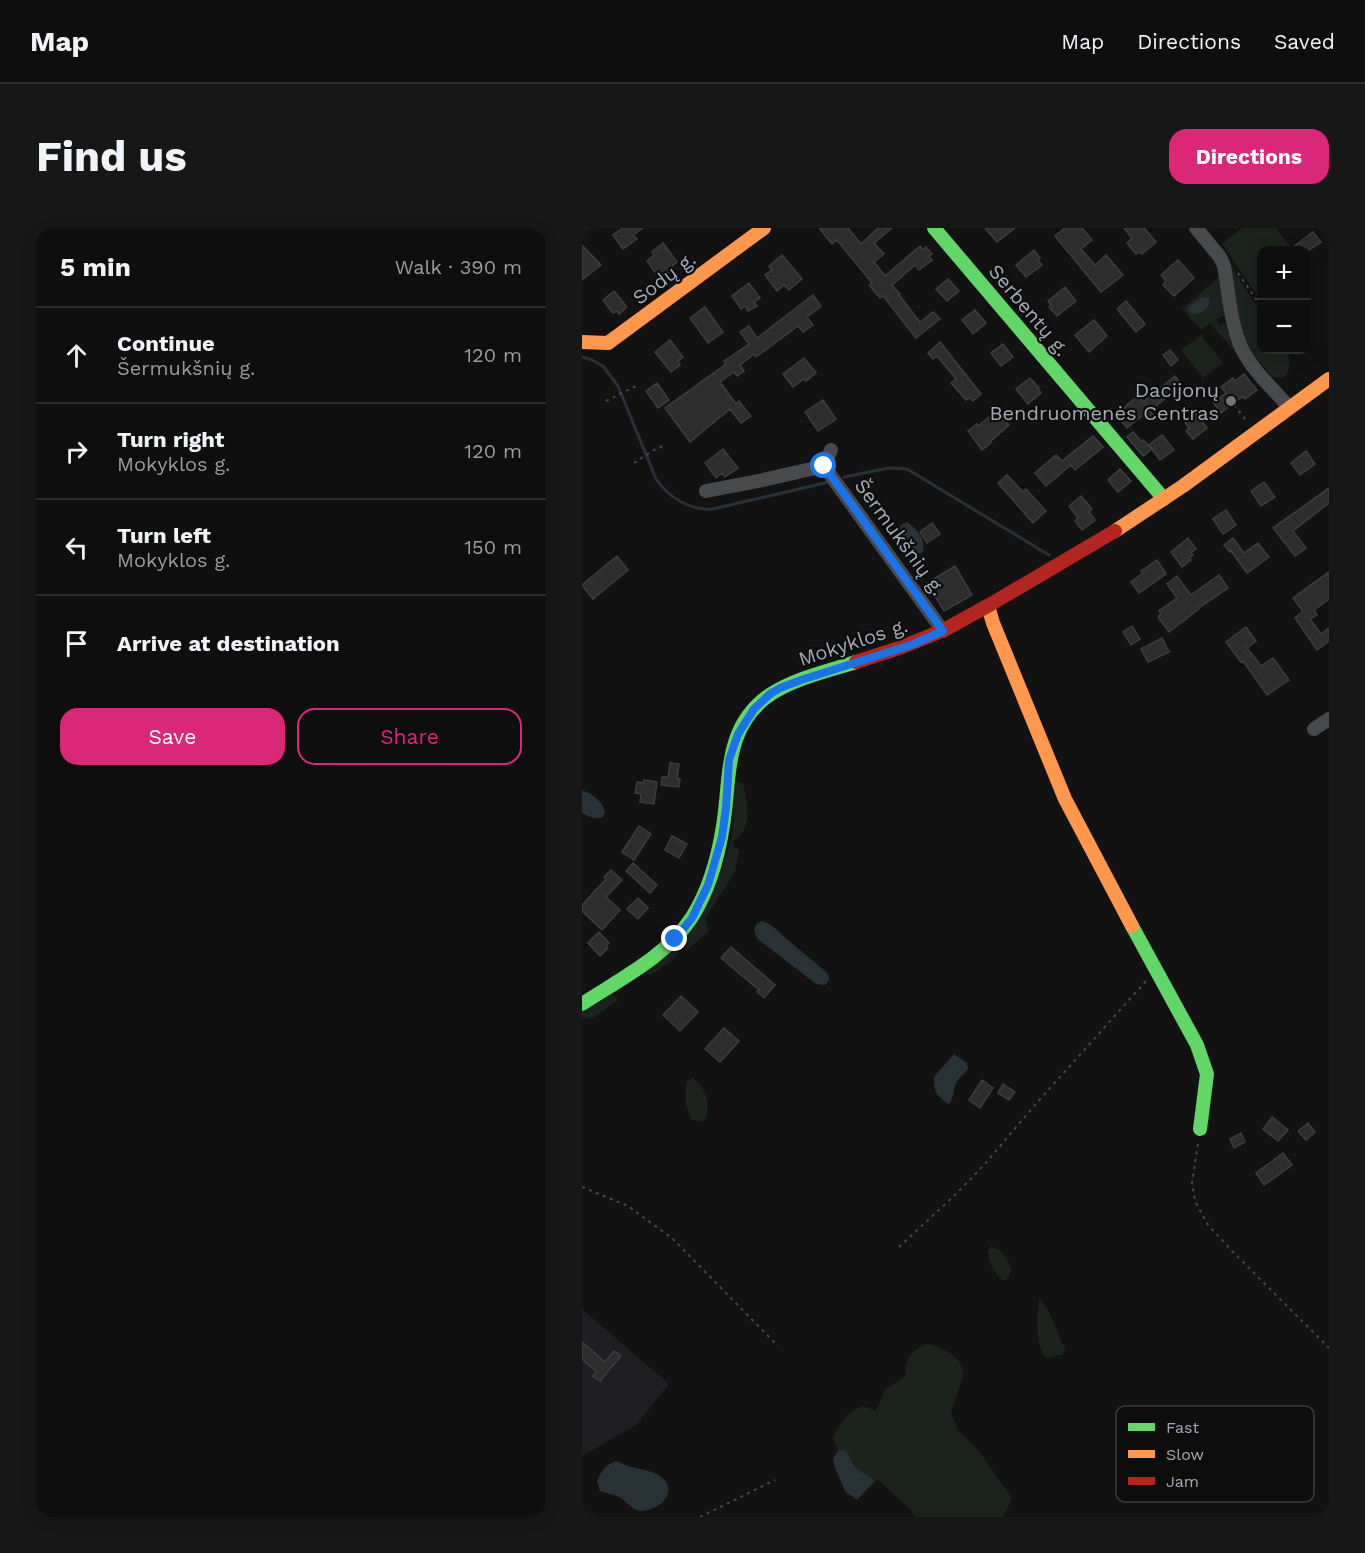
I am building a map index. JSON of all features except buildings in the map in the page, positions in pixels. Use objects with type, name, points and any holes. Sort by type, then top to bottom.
[{"type":"street","name":"Sodų g.","points":[[582,342],[608,343],[764,228]]},
{"type":"street","name":"Serbentų g.","points":[[934,228],[1164,499]]},
{"type":"street","points":[[1196,228],[1220,257],[1224,266],[1233,326],[1243,350],[1256,369],[1290,407]]},
{"type":"street","name":"Mokyklos g.","points":[[582,1004],[650,959],[675,939],[692,918],[708,885],[722,837],[729,760],[745,723],[762,701],[780,688],[801,680],[911,645],[943,631],[988,606],[1094,544],[1164,499],[1329,379]]},
{"type":"street","points":[[706,491],[824,466],[831,450]]},
{"type":"street","name":"Šermukšnių g.","points":[[824,466],[943,631]]},
{"type":"street","points":[[988,606],[1065,799],[1197,1045],[1207,1074],[1200,1132]]},
{"type":"street","points":[[1314,729],[1329,719]]},
{"type":"path","points":[[1238,272],[1257,300]]},
{"type":"path","points":[[606,401],[636,386]]},
{"type":"path","points":[[1234,405],[1247,421]]},
{"type":"path","points":[[634,463],[663,446]]},
{"type":"path","points":[[899,1247],[984,1165],[1156,970]]},
{"type":"path","points":[[1200,1132],[1192,1183],[1195,1202],[1208,1225],[1329,1348]]},
{"type":"path","points":[[582,1187],[628,1206],[673,1239],[778,1346]]},
{"type":"path","points":[[700,1517],[775,1479]]},
{"type":"shaded area","points":[[1242,228],[1276,228],[1290,246],[1257,246],[1257,295],[1222,244]]},
{"type":"shaded area","points":[[1231,266],[1257,307],[1257,354],[1288,354],[1289,368],[1283,378],[1272,377],[1248,347],[1238,323]]},
{"type":"shaded area","points":[[1219,277],[1224,315],[1216,320],[1220,325],[1225,322],[1236,353],[1210,323],[1201,330],[1182,309]]},
{"type":"shaded area","points":[[1202,297],[1209,298],[1209,305],[1201,313],[1192,314],[1188,310],[1189,307]]},
{"type":"shaded area","points":[[1201,335],[1223,363],[1203,378],[1181,350]]},
{"type":"shaded area","points":[[907,522],[922,539],[923,552],[917,555],[912,556],[905,553],[893,536],[901,525]]},
{"type":"shaded area","points":[[735,782],[743,783],[746,795],[746,823],[741,834],[734,841],[734,846],[739,850],[735,872],[705,919],[709,931],[687,950],[681,949],[674,959],[651,975],[644,973],[724,862],[732,837]]},
{"type":"shaded area","points":[[582,790],[599,801],[605,812],[603,817],[595,818],[582,813]]},
{"type":"shaded area","points":[[762,921],[772,926],[826,972],[829,980],[825,985],[816,984],[759,940],[754,929]]},
{"type":"shaded area","points":[[612,992],[617,1001],[591,1019],[583,1017],[582,1022],[582,1010]]},
{"type":"shaded area","points":[[954,1054],[967,1063],[968,1069],[956,1083],[949,1104],[937,1093],[934,1077]]},
{"type":"shaded area","points":[[693,1078],[705,1092],[707,1098],[706,1117],[703,1122],[691,1119],[686,1104],[686,1082]]},
{"type":"shaded area","points":[[991,1247],[1002,1253],[1012,1270],[1006,1280],[1002,1280],[996,1274],[992,1266],[988,1250]]},
{"type":"shaded area","points":[[1039,1298],[1047,1308],[1065,1349],[1062,1355],[1046,1358],[1042,1352],[1038,1330]]},
{"type":"shaded area","points":[[582,1309],[669,1384],[636,1425],[582,1456]]},
{"type":"shaded area","points":[[926,1344],[950,1353],[959,1361],[964,1373],[951,1413],[958,1430],[978,1450],[1012,1498],[1003,1517],[914,1517],[912,1511],[878,1480],[875,1481],[854,1466],[844,1450],[838,1451],[833,1439],[844,1419],[857,1408],[865,1407],[876,1411],[885,1390],[906,1375],[906,1364],[910,1356]]},
{"type":"shaded area","points":[[844,1450],[854,1466],[875,1481],[857,1500],[845,1491],[835,1468],[833,1458],[838,1451]]},
{"type":"shaded area","points":[[615,1461],[663,1478],[668,1488],[666,1498],[652,1509],[641,1511],[619,1497],[600,1491],[597,1481],[602,1471]]},
{"type":"waterway","points":[[582,357],[603,366],[618,386],[656,479],[680,502],[696,508],[713,509],[829,482]]},
{"type":"waterway","points":[[844,477],[889,468],[907,469],[1049,555]]},
{"type":"traffic: fast","points":[[934,228],[1164,499]]},
{"type":"traffic: fast","points":[[582,1004],[627,976],[670,944],[698,907],[708,885],[718,850],[732,754],[744,721],[755,707],[771,694],[791,684],[856,662]]},
{"type":"traffic: fast","points":[[1132,926],[1197,1045],[1207,1074],[1200,1129]]},
{"type":"traffic: slow","points":[[582,342],[608,343],[764,228]]},
{"type":"traffic: slow","points":[[1115,531],[1183,486],[1329,379]]},
{"type":"traffic: slow","points":[[988,606],[1065,799],[1132,926]]},
{"type":"traffic: jam","points":[[856,662],[944,630],[1115,531]]},
{"type":"place","name":"Dacijonų Bendruomenės Centras","points":[[1231,401]]},
{"type":"route","points":[[675,939],[692,918],[708,885],[722,837],[729,760],[738,734],[754,709],[780,688],[911,645],[943,631],[824,466]]}]
